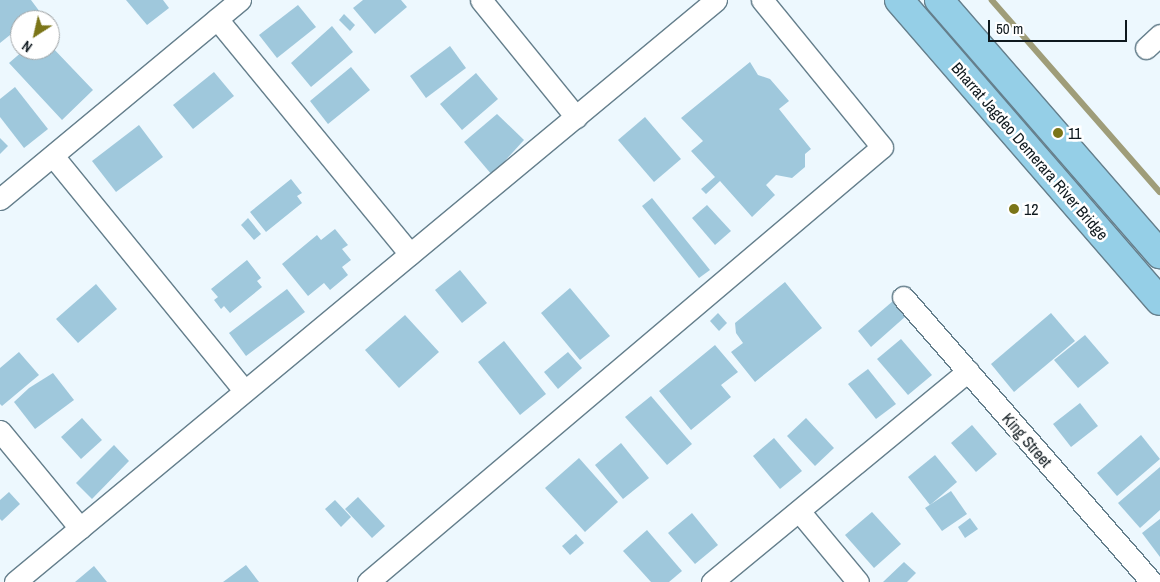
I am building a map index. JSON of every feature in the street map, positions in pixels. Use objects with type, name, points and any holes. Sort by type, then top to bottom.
[{"type":"main road","name":"Bharrat Jagdeo Demerara River Bridge","points":[[899,0],[1160,301]]},
{"type":"main road","name":"Bharrat Jagdeo Demerara River Bridge","points":[[938,0],[1160,254]]},
{"type":"street","points":[[0,199],[240,0]]},
{"type":"street","points":[[481,0],[576,116]]},
{"type":"street","points":[[15,582],[716,0]]},
{"type":"street","points":[[368,582],[882,147],[762,0]]},
{"type":"street","points":[[217,19],[410,254]]},
{"type":"street","points":[[53,156],[244,391]]},
{"type":"street","name":"King Street","points":[[902,297],[1152,582]]},
{"type":"street","points":[[712,582],[968,371]]},
{"type":"street","points":[[0,431],[80,528]]},
{"type":"street","points":[[798,511],[858,582]]},
{"type":"building","points":[[0,0],[31,0],[38,10],[10,10],[10,35],[0,43]]},
{"type":"building","points":[[126,0],[163,0],[169,8],[147,25]]},
{"type":"building","points":[[363,0],[401,0],[407,7],[375,34],[353,8]]},
{"type":"building","points":[[298,5],[316,27],[277,58],[259,35]]},
{"type":"building","points":[[344,14],[355,25],[350,31],[339,20]]},
{"type":"building","points":[[332,26],[353,52],[311,87],[291,63]]},
{"type":"building","points":[[450,46],[466,68],[426,98],[410,76]]},
{"type":"building","points":[[60,55],[93,90],[62,120],[9,63],[12,60],[60,60]]},
{"type":"building","points":[[750,62],[758,75],[770,79],[789,101],[779,109],[811,149],[805,154],[805,167],[792,178],[776,175],[766,185],[775,195],[752,217],[720,181],[706,194],[701,189],[715,177],[691,151],[703,141],[681,118]]},
{"type":"building","points":[[351,67],[370,90],[328,124],[310,101]]},
{"type":"building","points":[[214,72],[234,96],[193,129],[173,105]]},
{"type":"building","points":[[476,73],[498,99],[462,130],[440,104]]},
{"type":"building","points":[[15,87],[48,129],[24,148],[0,117],[0,99]]},
{"type":"building","points":[[497,114],[524,140],[492,175],[464,142]]},
{"type":"building","points":[[645,117],[681,159],[654,182],[618,140]]},
{"type":"building","points":[[139,125],[163,157],[116,192],[92,161]]},
{"type":"building","points":[[0,138],[8,146],[0,154]]},
{"type":"building","points":[[291,179],[302,193],[297,196],[302,203],[266,232],[250,212]]},
{"type":"building","points":[[652,198],[710,270],[699,278],[642,206]]},
{"type":"building","points":[[707,205],[731,231],[715,245],[692,218]]},
{"type":"building","points":[[248,218],[261,234],[254,240],[241,225]]},
{"type":"building","points":[[335,229],[348,245],[342,249],[351,260],[342,267],[348,275],[330,290],[324,283],[308,296],[282,264],[317,235],[321,240]]},
{"type":"building","points":[[247,260],[261,278],[257,281],[262,287],[230,313],[224,306],[221,309],[214,300],[218,297],[211,289]]},
{"type":"building","points":[[460,270],[487,303],[462,323],[435,290]]},
{"type":"building","points":[[785,282],[822,328],[755,382],[731,352],[743,343],[736,333],[735,323]]},
{"type":"building","points":[[96,284],[117,309],[78,343],[56,319]]},
{"type":"building","points":[[570,288],[610,336],[580,360],[541,313]]},
{"type":"building","points":[[287,289],[305,312],[246,356],[229,333]]},
{"type":"building","points":[[893,301],[906,316],[871,347],[858,331]]},
{"type":"building","points":[[718,313],[727,323],[719,331],[710,321]]},
{"type":"building","points":[[1051,313],[1075,341],[1014,392],[991,364]]},
{"type":"building","points":[[405,315],[439,352],[399,388],[365,350]]},
{"type":"building","points":[[1085,335],[1109,363],[1078,388],[1054,360]]},
{"type":"building","points":[[901,339],[932,375],[908,395],[877,359]]},
{"type":"building","points":[[504,341],[546,394],[520,415],[478,362]]},
{"type":"building","points":[[715,345],[738,372],[721,385],[731,397],[691,430],[659,391]]},
{"type":"building","points":[[19,352],[39,375],[2,406],[0,404],[0,368]]},
{"type":"building","points":[[568,352],[582,368],[558,389],[544,372]]},
{"type":"building","points":[[868,369],[896,404],[876,419],[848,384]]},
{"type":"building","points":[[53,373],[74,400],[35,429],[14,402],[29,388]]},
{"type":"building","points":[[651,396],[692,444],[667,465],[625,417]]},
{"type":"building","points":[[1080,403],[1098,426],[1071,447],[1053,424]]},
{"type":"building","points":[[82,418],[102,440],[81,459],[61,437]]},
{"type":"building","points":[[806,418],[834,448],[815,466],[787,436]]},
{"type":"building","points":[[972,425],[997,454],[976,472],[951,443]]},
{"type":"building","points":[[1141,435],[1160,459],[1117,496],[1097,473]]},
{"type":"building","points":[[774,438],[802,471],[780,489],[753,456]]},
{"type":"building","points":[[621,443],[649,478],[623,499],[595,465]]},
{"type":"building","points":[[114,445],[129,461],[92,499],[76,483]]},
{"type":"building","points":[[935,455],[957,482],[930,505],[908,477]]},
{"type":"building","points":[[579,458],[618,502],[585,532],[545,488]]},
{"type":"building","points":[[1160,467],[1160,510],[1140,528],[1118,503]]},
{"type":"building","points":[[951,491],[967,514],[942,531],[925,508]]},
{"type":"building","points":[[9,492],[20,504],[2,521],[0,519],[0,500]]},
{"type":"building","points":[[358,497],[385,526],[372,538],[345,509]]},
{"type":"building","points":[[335,500],[351,517],[341,527],[325,509]]},
{"type":"building","points":[[872,512],[901,544],[874,568],[845,535]]},
{"type":"building","points":[[692,513],[718,545],[695,564],[668,533]]},
{"type":"building","points":[[970,518],[978,529],[965,538],[958,527]]},
{"type":"building","points":[[1160,519],[1160,557],[1142,533]]},
{"type":"building","points":[[647,530],[682,571],[669,582],[651,582],[623,551]]},
{"type":"building","points":[[576,534],[584,543],[570,555],[562,546]]},
{"type":"building","points":[[904,562],[916,573],[907,582],[883,582]]},
{"type":"building","points":[[246,565],[259,582],[223,582]]},
{"type":"building","points":[[94,566],[107,582],[75,582]]},
{"type":"waterway","points":[[992,0],[1160,192]]},
{"type":"place","name":"11","points":[[1058,133]]},
{"type":"place","name":"12","points":[[1014,209]]}]
